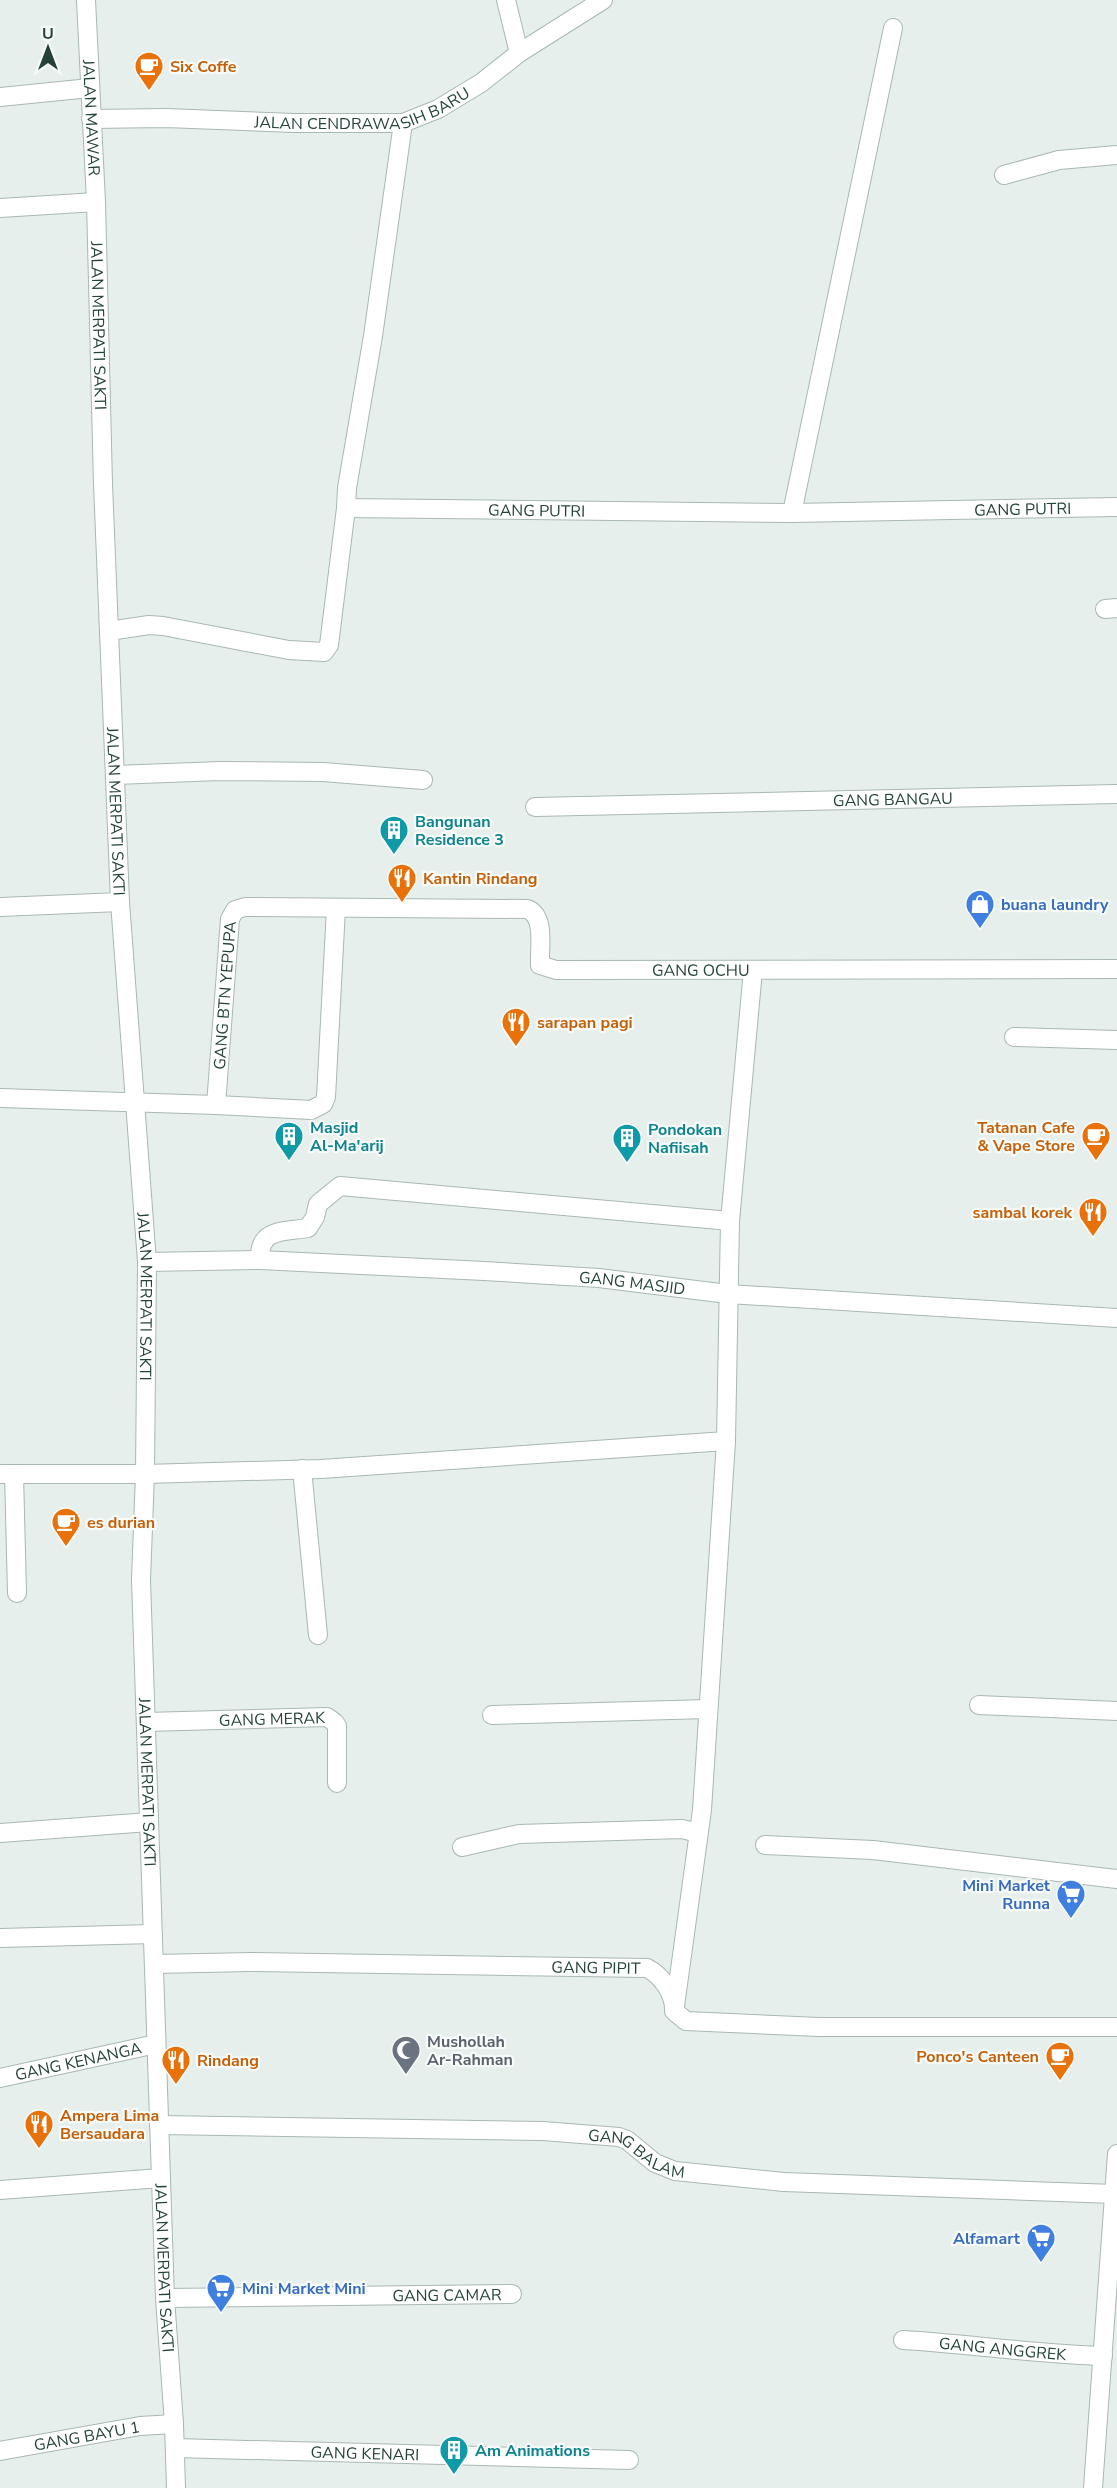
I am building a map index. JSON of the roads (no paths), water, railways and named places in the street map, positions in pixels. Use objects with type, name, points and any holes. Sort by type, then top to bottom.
[{"type":"street","name":"JALAN MAWAR","points":[[86,0],[96,202]]},
{"type":"street","points":[[506,0],[519,53]]},
{"type":"street","name":"JALAN CENDRAWASIH BARU","points":[[92,119],[166,118],[295,123],[403,123],[438,109],[481,83],[519,53],[603,0]]},
{"type":"street","points":[[792,513],[893,28]]},
{"type":"street","points":[[0,97],[90,88]]},
{"type":"street","points":[[109,631],[149,625],[289,650],[324,652],[329,645],[347,488],[373,336],[403,123]]},
{"type":"street","points":[[1004,175],[1059,160],[1117,155]]},
{"type":"street","points":[[0,208],[96,202]]},
{"type":"street","name":"JALAN MERPATI SAKTI","points":[[96,202],[120,902],[147,1262],[146,1473],[141,1580],[165,2298],[176,2488]]},
{"type":"street","name":"GANG PUTRI","points":[[346,508],[792,513],[1117,507]]},
{"type":"street","points":[[115,775],[220,771],[323,772],[423,780]]},
{"type":"street","name":"GANG BANGAU","points":[[535,807],[1117,794]]},
{"type":"street","points":[[0,907],[120,902]]},
{"type":"street","name":"GANG BTN YEPUPA","points":[[216,1105],[230,919],[235,910],[245,907],[336,908]]},
{"type":"street","points":[[0,1098],[311,1110],[323,1104],[326,1097],[336,908]]},
{"type":"street","name":"GANG OCHU","points":[[336,908],[526,909],[535,912],[539,919],[540,965],[556,970],[1117,969]]},
{"type":"street","points":[[675,2006],[702,1810],[726,1441],[730,1221],[753,970]]},
{"type":"street","points":[[1014,1037],[1117,1040]]},
{"type":"street","points":[[260,1260],[263,1240],[274,1233],[308,1228],[315,1217],[318,1204],[340,1186],[730,1221]]},
{"type":"street","name":"GANG MASJID","points":[[147,1262],[260,1260],[599,1278],[728,1294],[1117,1318]]},
{"type":"street","points":[[16,1593],[7,1474],[302,1469],[726,1441]]},
{"type":"street","points":[[302,1469],[318,1635]]},
{"type":"street","points":[[979,1705],[1117,1711]]},
{"type":"street","points":[[492,1715],[708,1709]]},
{"type":"street","name":"GANG MERAK","points":[[147,1722],[327,1717],[336,1726],[337,1783]]},
{"type":"street","points":[[0,1833],[149,1822]]},
{"type":"street","points":[[462,1848],[519,1834],[682,1830],[698,1833]]},
{"type":"street","points":[[765,1845],[873,1850],[1117,1879]]},
{"type":"street","points":[[0,1938],[153,1934]]},
{"type":"street","name":"GANG PIPIT","points":[[154,1964],[251,1962],[646,1968],[657,1973],[667,1988],[675,2006],[674,2011],[686,2021],[819,2027],[1117,2027]]},
{"type":"street","name":"GANG KENANGA","points":[[0,2078],[156,2044]]},
{"type":"street","name":"GANG BALAM","points":[[159,2126],[378,2127],[564,2133],[619,2137],[627,2140],[663,2167],[686,2172],[784,2182],[1115,2194]]},
{"type":"street","points":[[1093,2488],[1117,2154]]},
{"type":"street","points":[[0,2190],[161,2178]]},
{"type":"street","name":"GANG CAMAR","points":[[165,2298],[512,2294]]},
{"type":"street","name":"GANG ANGGREK","points":[[903,2340],[1043,2354],[1103,2355]]},
{"type":"street","name":"GANG BAYU 1","points":[[0,2451],[140,2426],[174,2424]]},
{"type":"street","name":"GANG KENARI","points":[[175,2448],[629,2460]]},
{"type":"place","name":"Six Coffe","points":[[149,92]]},
{"type":"place","name":"Bangunan Residence 3","points":[[394,856]]},
{"type":"place","name":"Kantin Rindang","points":[[402,904]]},
{"type":"place","name":"buana laundry","points":[[980,930]]},
{"type":"place","name":"sarapan pagi","points":[[516,1048]]},
{"type":"place","name":"Masjid Al-Ma'arij","points":[[289,1162]]},
{"type":"place","name":"Tatanan Cafe & Vape Store","points":[[1096,1162]]},
{"type":"place","name":"Pondokan Nafiisah","points":[[627,1164]]},
{"type":"place","name":"sambal korek","points":[[1093,1238]]},
{"type":"place","name":"es durian","points":[[66,1548]]},
{"type":"place","name":"Mini Market Runna","points":[[1071,1920]]},
{"type":"place","name":"Mushollah Ar-Rahman","points":[[406,2076]]},
{"type":"place","name":"Ponco's Canteen","points":[[1060,2082]]},
{"type":"place","name":"Rindang","points":[[176,2086]]},
{"type":"place","name":"Ampera Lima Bersaudara","points":[[39,2150]]},
{"type":"place","name":"Alfamart","points":[[1041,2264]]},
{"type":"place","name":"Mini Market Mini","points":[[221,2314]]},
{"type":"place","name":"Am Animations","points":[[454,2476]]}]
